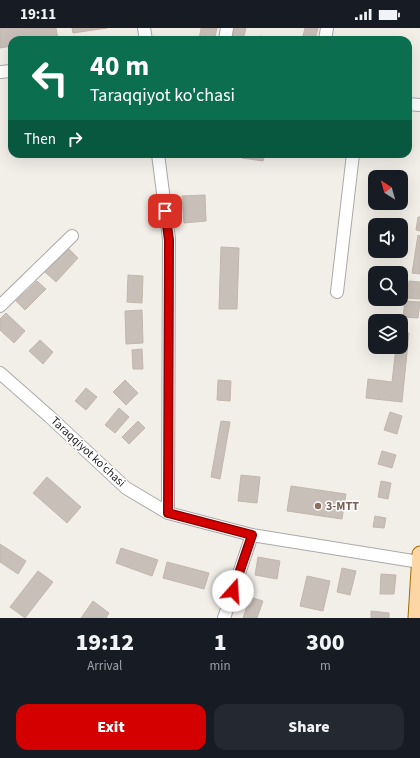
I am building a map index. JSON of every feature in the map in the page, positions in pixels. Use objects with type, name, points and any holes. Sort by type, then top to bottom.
[{"type":"main road","points":[[416,618],[420,559]]},
{"type":"street","points":[[159,158],[169,240],[168,513]]},
{"type":"street","points":[[337,292],[353,158]]},
{"type":"street","points":[[0,306],[72,236]]},
{"type":"street","name":"Taraqqiyot ko'chasi","points":[[0,374],[50,417],[126,488],[168,513],[252,535],[420,559]]},
{"type":"street","points":[[224,618],[252,535]]},
{"type":"building","points":[[0,28],[56,28],[57,36],[8,36],[8,47],[0,48]]},
{"type":"building","points":[[72,28],[107,28],[73,33]]},
{"type":"building","points":[[201,28],[217,28],[215,36],[200,36]]},
{"type":"building","points":[[229,28],[246,28],[244,36],[227,36]]},
{"type":"building","points":[[305,28],[318,28],[316,36],[303,36]]},
{"type":"building","points":[[242,158],[264,158],[263,161]]},
{"type":"building","points":[[205,195],[206,221],[184,223],[182,196]]},
{"type":"building","points":[[418,217],[420,217],[420,231],[416,230]]},
{"type":"building","points":[[418,235],[420,236],[420,274],[412,273]]},
{"type":"building","points":[[67,247],[78,258],[56,282],[45,272]]},
{"type":"building","points":[[221,247],[239,248],[237,309],[219,309]]},
{"type":"building","points":[[128,275],[143,276],[142,303],[127,302]]},
{"type":"building","points":[[37,281],[46,289],[25,310],[16,301]]},
{"type":"building","points":[[409,281],[420,282],[420,299],[408,298]]},
{"type":"building","points":[[408,301],[420,302],[418,318],[408,317],[408,314],[403,314],[404,306],[408,306]]},
{"type":"building","points":[[142,310],[143,343],[126,344],[125,311]]},
{"type":"building","points":[[6,313],[25,331],[14,343],[0,330],[0,319]]},
{"type":"building","points":[[40,340],[53,352],[43,364],[29,351]]},
{"type":"building","points":[[142,349],[143,369],[133,369],[132,350]]},
{"type":"building","points":[[395,354],[407,354],[402,402],[366,398],[368,379],[392,382]]},
{"type":"building","points":[[125,380],[138,393],[126,405],[113,392]]},
{"type":"building","points":[[218,380],[231,381],[230,401],[217,400]]},
{"type":"building","points":[[86,388],[97,397],[86,410],[75,401]]},
{"type":"building","points":[[119,408],[129,417],[115,433],[105,425]]},
{"type":"building","points":[[390,412],[402,416],[397,434],[384,430]]},
{"type":"building","points":[[138,421],[145,428],[129,444],[122,437]]},
{"type":"building","points":[[221,421],[230,422],[220,479],[211,477]]},
{"type":"building","points":[[382,451],[396,455],[392,468],[378,464]]},
{"type":"building","points":[[241,475],[260,477],[257,503],[238,501]]},
{"type":"building","points":[[47,477],[81,507],[67,523],[33,493]]},
{"type":"building","points":[[381,481],[391,483],[388,499],[378,497]]},
{"type":"building","points":[[291,486],[346,494],[342,519],[287,511]]},
{"type":"building","points":[[375,516],[386,518],[384,528],[373,527]]},
{"type":"building","points":[[0,544],[26,561],[18,574],[0,562]]},
{"type":"building","points":[[121,548],[158,560],[152,576],[116,563]]},
{"type":"building","points":[[258,557],[280,561],[277,579],[255,575]]},
{"type":"building","points":[[167,562],[209,573],[204,589],[163,578]]},
{"type":"building","points":[[342,568],[356,571],[350,595],[337,592]]},
{"type":"building","points":[[38,571],[53,582],[25,618],[10,607]]},
{"type":"building","points":[[381,574],[396,575],[394,594],[380,594]]},
{"type":"building","points":[[307,576],[330,581],[323,611],[300,606]]},
{"type":"building","points":[[250,597],[263,601],[257,618],[243,618]]},
{"type":"building","points":[[93,601],[109,613],[106,618],[81,618]]},
{"type":"building","points":[[371,611],[389,613],[389,618],[371,618]]},
{"type":"place","name":"3-MTT","points":[[318,506]]},
{"type":"route","points":[[165,211],[169,240],[168,513],[252,535],[233,591]]}]
